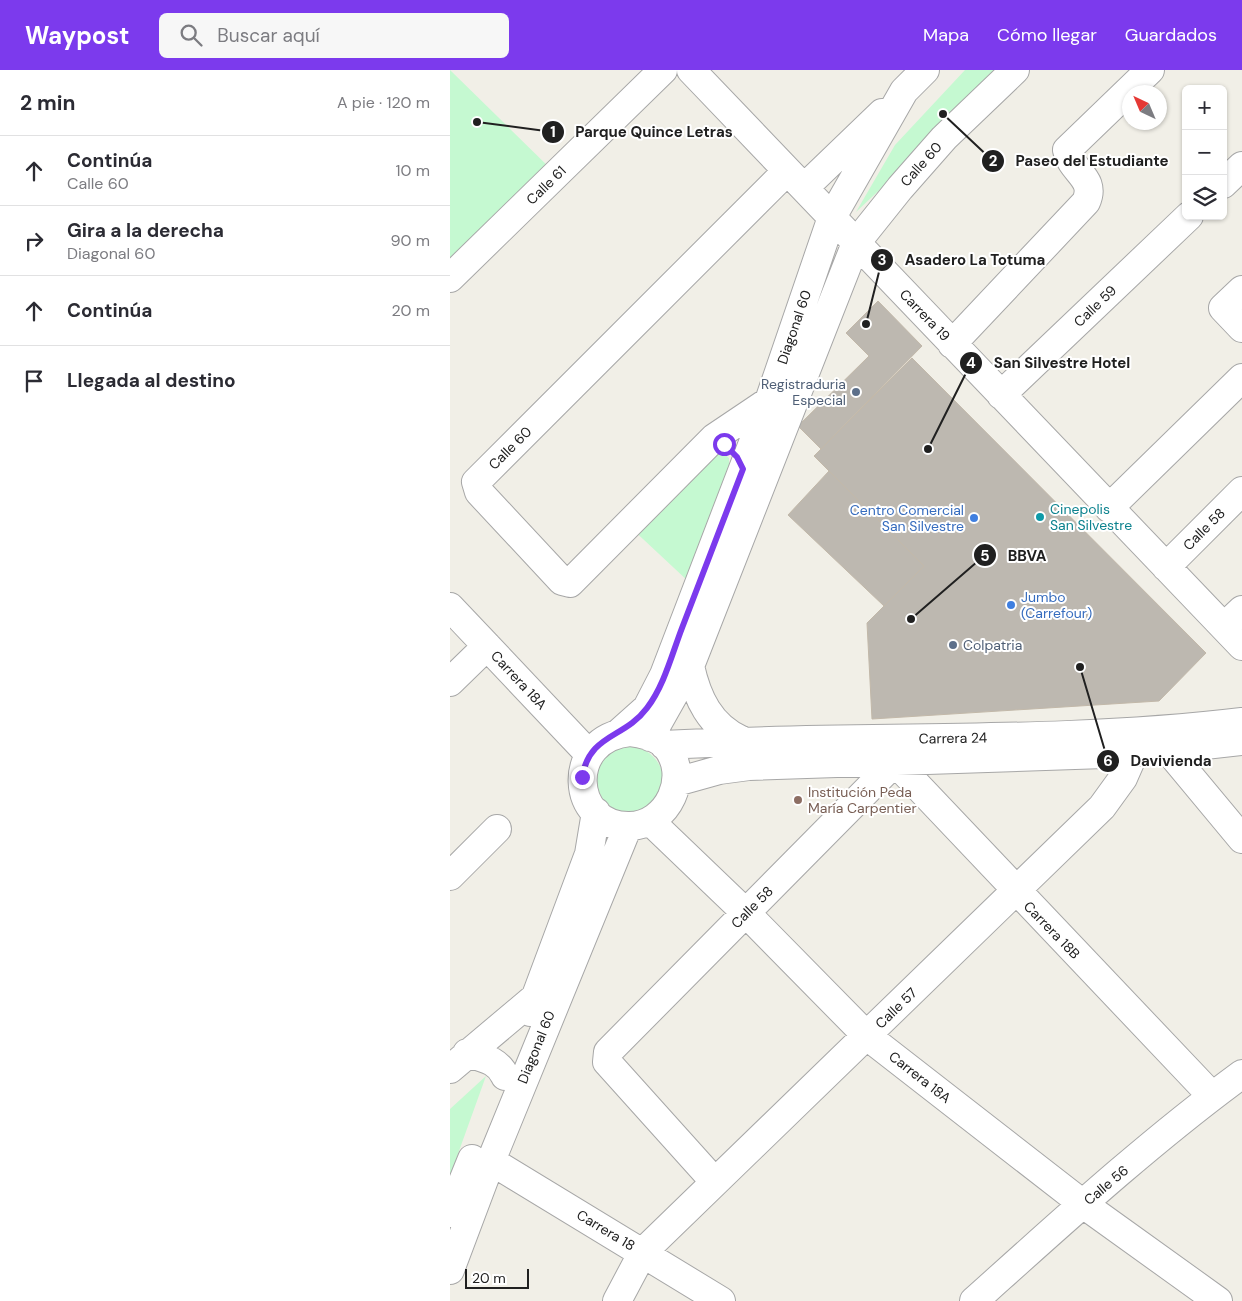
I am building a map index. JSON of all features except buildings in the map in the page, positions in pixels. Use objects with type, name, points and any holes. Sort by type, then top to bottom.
[{"type":"street","name":"Calle 61","points":[[450,278],[663,70]]},
{"type":"street","name":"Carrera 19","points":[[691,70],[1166,567],[1236,628]]},
{"type":"street","points":[[796,180],[904,91],[925,70]]},
{"type":"street","name":"Calle 60","points":[[856,243],[900,188],[944,138],[1015,70]]},
{"type":"street","points":[[952,344],[1086,202],[1091,192],[1089,185],[1069,158],[1067,150],[1150,70]]},
{"type":"street","points":[[832,218],[904,91]]},
{"type":"street","points":[[1227,180],[1242,166]]},
{"type":"street","name":"Calle 60","points":[[769,401],[714,438],[570,583],[562,581],[479,492],[476,482],[796,180]]},
{"type":"street","name":"Diagonal 60","points":[[619,733],[647,708],[664,675],[769,401],[832,218]]},
{"type":"street","name":"Calle 59","points":[[1002,395],[1186,220]]},
{"type":"street","name":"Diagonal 60","points":[[657,741],[690,666],[856,243]]},
{"type":"street","points":[[1242,290],[1222,308],[1242,328]]},
{"type":"street","points":[[1110,508],[1242,378]]},
{"type":"street","points":[[714,438],[731,449],[743,469]]},
{"type":"street","name":"Calle 58","points":[[1166,567],[1242,492]]},
{"type":"street","name":"Carrera 18A","points":[[450,607],[589,754]]},
{"type":"street","points":[[450,682],[487,646]]},
{"type":"street","points":[[690,666],[701,703],[726,733],[742,740]]},
{"type":"street","name":"Carrera 24","points":[[657,741],[1056,737],[1242,722]]},
{"type":"street","points":[[619,733],[640,733],[657,741],[672,760],[676,782],[672,800],[662,812],[639,824],[605,820],[588,802],[583,790],[582,777],[589,754],[603,740],[619,733]]},
{"type":"street","name":"Carrera 24","points":[[676,782],[719,770],[749,766],[1134,753],[1242,741]]},
{"type":"street","points":[[1168,750],[1242,839]]},
{"type":"street","name":"Calle 57","points":[[617,1301],[643,1252],[714,1181],[867,1036],[1102,808],[1123,778],[1134,753]]},
{"type":"street","name":"Calle 58","points":[[714,1181],[607,1062],[608,1052],[895,762]]},
{"type":"street","name":"Carrera 18B","points":[[895,762],[1016,892],[1212,1096]]},
{"type":"street","name":"Diagonal 60","points":[[450,1214],[538,995],[589,854],[596,812]]},
{"type":"street","name":"Diagonal 60","points":[[450,1270],[490,1161],[639,824]]},
{"type":"street","name":"Carrera 18A","points":[[639,824],[746,913],[867,1036],[1083,1204],[1218,1301]]},
{"type":"street","points":[[450,876],[497,830]]},
{"type":"street","points":[[459,1061],[538,995]]},
{"type":"street","points":[[459,1061],[495,1062],[501,1067],[505,1076]]},
{"type":"street","name":"Calle 56","points":[[974,1301],[1083,1204],[1212,1096],[1242,1074]]},
{"type":"street","name":"Carrera 18","points":[[490,1161],[721,1301]]},
{"type":"green space","points":[[450,70],[556,174],[450,276]]},
{"type":"green space","points":[[965,70],[1007,70],[856,212],[895,145]]},
{"type":"green space","points":[[715,447],[729,458],[729,467],[689,582],[628,525]]},
{"type":"green space","points":[[630,747],[642,750],[653,757],[660,768],[663,780],[660,792],[653,803],[642,810],[630,813],[618,810],[607,803],[600,792],[597,780],[600,768],[607,757],[618,750]]},
{"type":"green space","points":[[486,1076],[450,1176],[450,1109]]},
{"type":"place","name":"Paseo del Estudiante","points":[[943,114]]},
{"type":"place","name":"Parque Quince Letras","points":[[477,122]]},
{"type":"place","name":"Asadero La Totuma","points":[[866,324]]},
{"type":"place","name":"Registraduria Especial","points":[[856,392]]},
{"type":"place","name":"San Silvestre Hotel","points":[[928,449]]},
{"type":"place","name":"Cinepolis San Silvestre","points":[[1040,517]]},
{"type":"place","name":"Centro Comercial San Silvestre","points":[[974,518]]},
{"type":"place","name":"Jumbo (Carrefour)","points":[[1011,605]]},
{"type":"place","name":"BBVA","points":[[911,619]]},
{"type":"place","name":"Colpatria","points":[[953,645]]},
{"type":"place","name":"Davivienda","points":[[1080,667]]},
{"type":"place","name":"Institución Peda María Carpentier","points":[[798,800]]},
{"type":"route","points":[[582,777],[584,764],[589,754],[603,740],[619,733],[647,708],[664,675],[743,469],[731,449],[724,444]]}]
